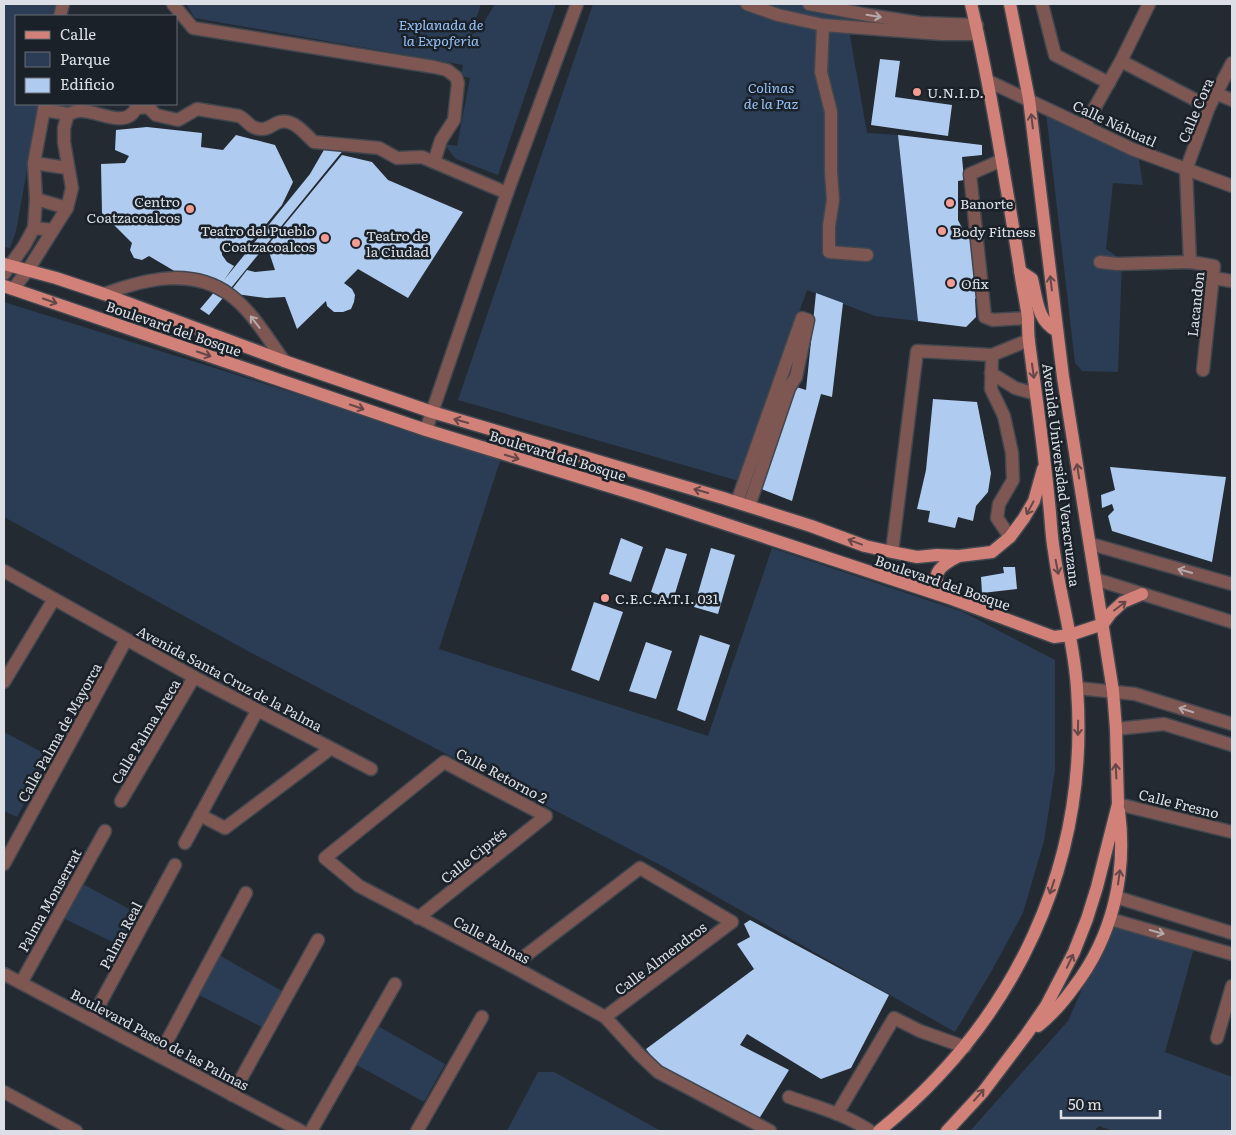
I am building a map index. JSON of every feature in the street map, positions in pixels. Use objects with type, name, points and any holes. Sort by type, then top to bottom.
[{"type":"main road","name":"Avenida Universidad Veracruzana","points":[[879,1131],[922,1095],[965,1047],[990,1014],[1015,972],[1040,919],[1052,887],[1062,855],[1075,789],[1078,730],[1074,654],[1054,551],[1046,462],[1029,340],[1028,318],[1012,215],[988,81],[971,4]]},
{"type":"main road","name":"Avenida Universidad Veracruzana","points":[[947,1131],[983,1092],[1046,1006],[1074,952],[1097,887],[1118,804],[1113,691],[1063,377],[1030,99],[1010,4]]},
{"type":"main road","name":"Boulevard del Bosque","points":[[6,268],[28,270],[104,294],[284,361],[432,412],[743,504],[866,546],[917,557],[937,555],[959,556],[992,552],[1010,537],[1024,518],[1034,501],[1046,462]]},
{"type":"main road","points":[[1020,271],[1032,279],[1044,322],[1057,331]]},
{"type":"main road","name":"Boulevard del Bosque","points":[[9,287],[426,430],[644,497],[949,598],[1054,638],[1070,635],[1103,624]]},
{"type":"main road","points":[[949,598],[939,589],[936,580],[937,574],[941,566],[959,556]]},
{"type":"main road","points":[[1103,624],[1123,602],[1142,594]]},
{"type":"main road","points":[[1026,1035],[1047,1020],[1066,998],[1084,974],[1099,947],[1116,897],[1122,850],[1118,804]]},
{"type":"street","points":[[173,4],[193,28],[447,70],[456,77],[458,83],[454,120],[441,140],[434,162]]},
{"type":"street","points":[[426,430],[507,193],[577,4]]},
{"type":"street","points":[[747,4],[778,15],[823,25],[942,34],[977,30]]},
{"type":"street","points":[[809,4],[896,20],[977,30]]},
{"type":"street","points":[[1042,4],[1055,54],[1109,83]]},
{"type":"street","points":[[1085,125],[1121,61],[1149,4]]},
{"type":"street","points":[[823,25],[821,72],[831,112],[833,200],[829,226],[829,252],[867,255]]},
{"type":"street","points":[[1121,61],[1209,108]]},
{"type":"street","name":"Calle Cora","points":[[1186,170],[1209,108],[1232,63]]},
{"type":"street","name":"Calle Náhuatl","points":[[988,81],[1030,99],[1132,149],[1232,186]]},
{"type":"street","points":[[1217,94],[1232,100]]},
{"type":"street","points":[[6,268],[24,246],[34,228],[36,199],[34,163],[44,107],[68,114],[79,111],[106,117],[126,118],[132,115],[136,108],[148,107],[159,116],[178,120],[197,109],[239,116],[248,125],[263,129],[279,122],[295,125],[303,129],[314,142],[379,148],[397,158],[422,158],[507,193]]},
{"type":"street","points":[[9,287],[28,270],[67,208],[72,188],[67,168],[64,128],[68,114]]},
{"type":"street","points":[[1002,160],[970,174],[985,317],[993,320],[1028,318]]},
{"type":"street","points":[[34,163],[67,168]]},
{"type":"street","points":[[1100,262],[1117,264],[1190,262],[1186,170]]},
{"type":"street","points":[[36,199],[67,208]]},
{"type":"street","points":[[34,228],[53,230]]},
{"type":"street","name":"Lacandon","points":[[1190,262],[1214,266],[1203,370]]},
{"type":"street","points":[[104,294],[130,284],[160,278],[187,278],[209,284],[230,295],[247,312],[284,361]]},
{"type":"street","points":[[1213,278],[1232,281]]},
{"type":"street","points":[[743,504],[777,406],[802,318],[808,320],[796,377],[777,406]]},
{"type":"street","points":[[892,552],[917,350],[992,355],[1029,340]]},
{"type":"street","points":[[992,355],[991,389],[1004,416],[1012,452],[1012,480],[999,504],[997,518],[1010,537]]},
{"type":"street","points":[[992,373],[1015,388],[1036,394]]},
{"type":"street","points":[[1090,544],[1232,584]]},
{"type":"street","name":"Avenida Santa Cruz de la Palma","points":[[4,571],[126,640],[330,749],[225,828],[200,815]]},
{"type":"street","points":[[1095,579],[1232,622]]},
{"type":"street","points":[[4,682],[54,599]]},
{"type":"street","name":"Calle Palma de Mayorca","points":[[4,864],[126,640]]},
{"type":"street","name":"Calle Palma Areca","points":[[121,801],[194,677]]},
{"type":"street","points":[[1077,688],[1135,694],[1232,724]]},
{"type":"street","points":[[1164,724],[1168,704]]},
{"type":"street","points":[[185,843],[257,711]]},
{"type":"street","points":[[1116,729],[1164,724],[1232,745]]},
{"type":"street","points":[[330,749],[371,769]]},
{"type":"street","name":"Calle Retorno 2","points":[[444,762],[546,816]]},
{"type":"street","name":"Calle Palmas","points":[[444,762],[325,858],[360,886],[605,1017],[658,1072],[770,1131]]},
{"type":"street","name":"Calle Fresno","points":[[1118,804],[1232,832]]},
{"type":"street","name":"Calle Ciprés","points":[[418,918],[546,816]]},
{"type":"street","name":"Palma Monserrat","points":[[21,983],[105,830]]},
{"type":"street","name":"Palma Real","points":[[91,1020],[175,865]]},
{"type":"street","name":"Calle Almendros","points":[[512,966],[640,868],[732,922],[605,1017]]},
{"type":"street","points":[[159,1056],[246,894]]},
{"type":"street","points":[[1116,897],[1232,933]]},
{"type":"street","points":[[1110,919],[1232,954]]},
{"type":"street","points":[[232,1095],[318,940]]},
{"type":"street","name":"Boulevard Paseo de las Palmas","points":[[4,974],[302,1131]]},
{"type":"street","points":[[311,1131],[395,984]]},
{"type":"street","points":[[1217,1038],[1232,986]]},
{"type":"street","points":[[417,1131],[482,1017]]},
{"type":"street","points":[[837,1114],[894,1018],[965,1047]]},
{"type":"street","points":[[4,1092],[75,1131]]},
{"type":"street","points":[[789,1097],[837,1114],[870,1131]]},
{"type":"green space","points":[[4,4],[57,4],[55,15],[15,15],[15,105],[39,105],[16,231],[10,248],[4,247]]},
{"type":"green space","name":"Explanada de la Expoferia","points":[[186,4],[481,4],[471,35],[479,30],[495,4],[556,4],[498,175],[456,159],[444,144],[457,146],[470,78],[461,76],[463,65],[195,18]]},
{"type":"green space","name":"Colinas de la Paz","points":[[593,4],[823,4],[856,13],[850,36],[867,133],[898,135],[918,321],[875,316],[807,290],[739,481],[458,400]]},
{"type":"green space","points":[[1052,103],[1137,148],[1143,185],[1113,183],[1106,249],[1122,260],[1118,372],[1082,371],[1075,363],[1046,113]]},
{"type":"green space","points":[[4,302],[501,458],[439,649],[708,736],[772,548],[963,612],[1055,660],[1055,770],[1044,841],[1023,913],[955,1032],[666,868],[246,650],[4,517]]},
{"type":"green space","points":[[4,732],[49,756],[17,817],[4,811]]},
{"type":"green space","points":[[77,881],[146,918],[129,950],[57,915]]},
{"type":"green space","points":[[1112,921],[1194,948],[1165,1052],[1232,1077],[1232,1131],[1113,1131],[1099,1126],[1094,1131],[970,1131],[1068,1021]]},
{"type":"green space","points":[[214,952],[287,994],[268,1030],[193,992]]},
{"type":"green space","points":[[378,1026],[445,1064],[424,1102],[357,1065]]},
{"type":"green space","points":[[538,1072],[554,1072],[661,1131],[507,1131]]},
{"type":"building","points":[[880,59],[900,61],[895,97],[952,105],[948,136],[871,125]]},
{"type":"building","name":"Centro Coatzacoalcos","points":[[147,127],[202,133],[201,147],[223,150],[236,135],[275,145],[293,182],[282,205],[254,239],[236,249],[228,247],[222,241],[222,255],[227,262],[234,266],[224,280],[310,174],[325,148],[345,148],[209,315],[200,309],[216,290],[188,279],[149,256],[142,260],[134,258],[130,250],[132,243],[102,213],[101,164],[125,163],[129,156],[115,150],[116,130]]},
{"type":"building","points":[[898,135],[982,145],[982,155],[962,157],[964,180],[958,181],[958,220],[966,236],[973,243],[979,295],[975,299],[976,317],[966,327],[918,321]]},
{"type":"building","name":"Teatro de la Ciudad","points":[[342,155],[372,162],[388,180],[463,212],[408,298],[358,269],[344,283],[352,289],[355,295],[351,309],[343,312],[334,312],[327,306],[326,301],[297,329],[285,297],[266,298],[229,293],[247,270],[255,272],[275,270],[267,246]]},
{"type":"building","points":[[816,293],[843,303],[832,397],[821,394],[792,501],[759,488],[793,386],[806,390]]},
{"type":"building","points":[[933,399],[977,402],[991,473],[988,492],[976,506],[973,521],[958,517],[955,528],[928,522],[930,511],[917,509],[926,470]]},
{"type":"building","points":[[1110,467],[1226,477],[1212,562],[1112,531],[1108,516],[1114,510],[1112,504],[1102,508],[1101,495],[1115,490]]},
{"type":"building","points":[[621,538],[643,547],[631,582],[609,574]]},
{"type":"building","points":[[666,548],[687,554],[673,600],[651,592]]},
{"type":"building","points":[[711,548],[735,555],[718,614],[694,607]]},
{"type":"building","points":[[1003,567],[1015,567],[1017,589],[982,593],[981,577],[1004,573]]},
{"type":"building","points":[[594,602],[623,612],[599,681],[571,670]]},
{"type":"building","points":[[700,635],[730,645],[705,721],[677,710]]},
{"type":"building","points":[[646,642],[672,651],[656,699],[629,691]]},
{"type":"building","points":[[750,920],[889,995],[851,1068],[821,1079],[747,1034],[740,1045],[789,1070],[757,1122],[662,1070],[646,1049],[754,969],[737,944],[750,937],[744,924]]},
{"type":"place","name":"U.N.I.D.","points":[[917,92]]},
{"type":"place","name":"Banorte","points":[[950,203]]},
{"type":"place","name":"Centro Coatzacoalcos","points":[[190,209]]},
{"type":"place","name":"Body Fitness","points":[[942,231]]},
{"type":"place","name":"Teatro del Pueblo Coatzacoalcos","points":[[325,238]]},
{"type":"place","name":"Teatro de la Ciudad","points":[[356,243]]},
{"type":"place","name":"Ofix","points":[[951,283]]},
{"type":"place","name":"C.E.C.A.T.I. 031","points":[[605,598]]}]
